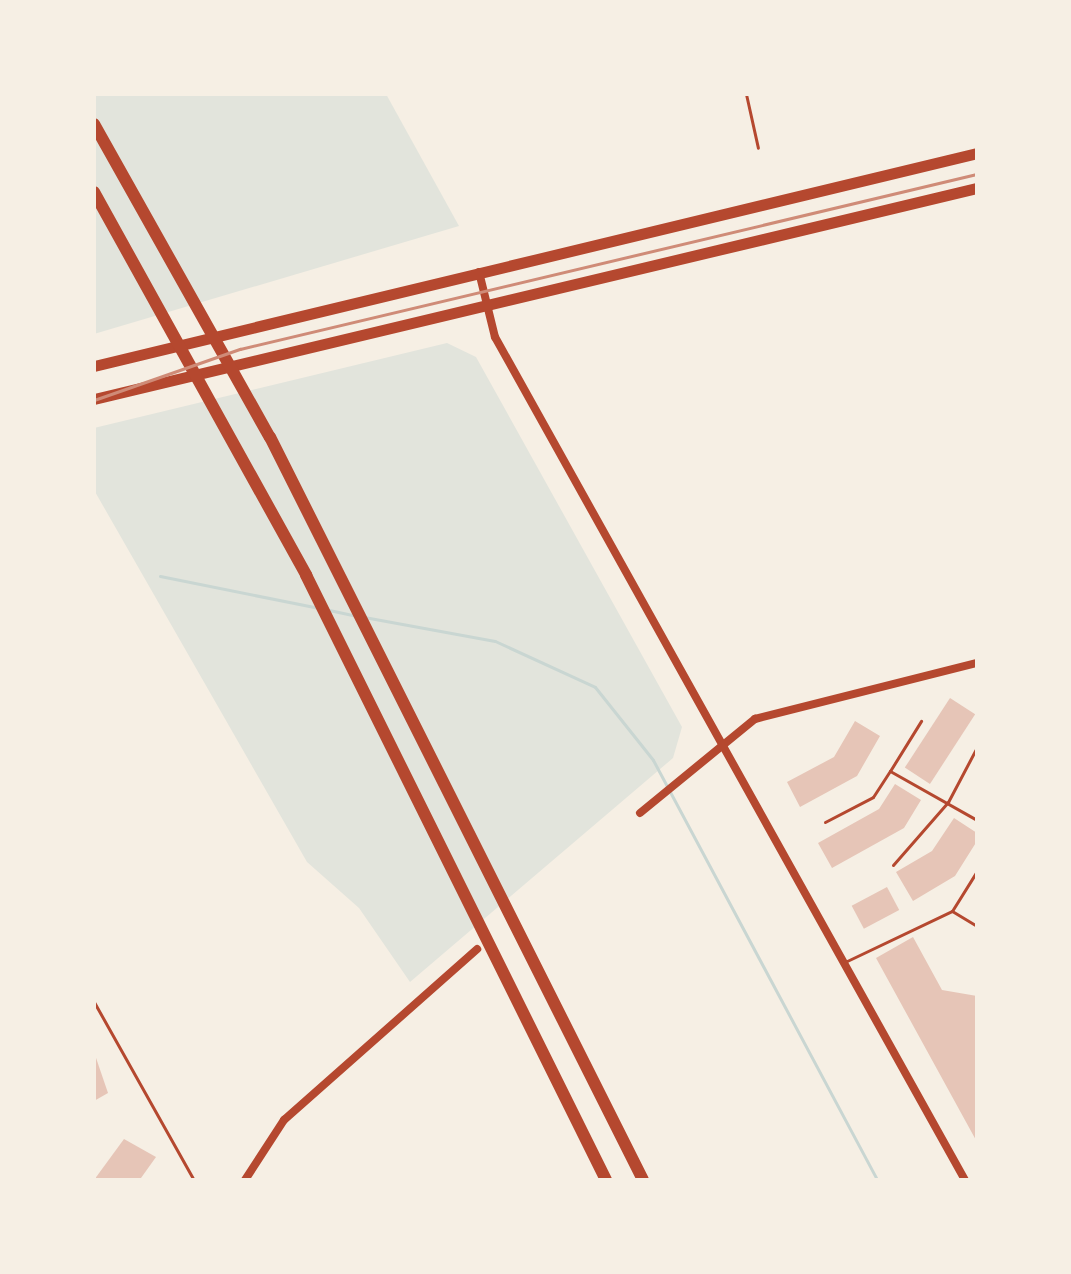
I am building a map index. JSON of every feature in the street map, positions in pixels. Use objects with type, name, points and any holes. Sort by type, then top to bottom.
[{"type":"highway","points":[[94,124],[270,437],[643,1180]]},
{"type":"highway","points":[[94,192],[251,473],[606,1180]]},
{"type":"main road","points":[[98,364],[977,153]]},
{"type":"main road","points":[[94,399],[977,188]]},
{"type":"street","points":[[479,272],[495,337],[965,1180]]},
{"type":"street","points":[[640,813],[722,741],[755,719],[977,663]]},
{"type":"street","points":[[245,1180],[284,1120],[477,949]]},
{"type":"lane","points":[[746,94],[758,148]]},
{"type":"lane","points":[[825,822],[873,797],[921,721]]},
{"type":"lane","points":[[893,865],[948,802],[977,747]]},
{"type":"lane","points":[[890,771],[977,820]]},
{"type":"lane","points":[[844,963],[952,911],[977,871]]},
{"type":"lane","points":[[952,911],[977,926]]},
{"type":"lane","points":[[94,1002],[194,1180]]},
{"type":"shaded area","points":[[94,94],[386,94],[459,226],[94,334]]},
{"type":"shaded area","points":[[447,343],[476,357],[682,727],[673,758],[410,982],[359,908],[307,862],[94,490],[94,428]]},
{"type":"building","points":[[950,698],[975,714],[930,784],[905,768]]},
{"type":"building","points":[[855,721],[880,736],[857,776],[800,807],[787,782],[834,757]]},
{"type":"building","points":[[895,784],[921,800],[904,828],[832,868],[818,843],[879,809]]},
{"type":"building","points":[[954,818],[977,833],[977,841],[955,876],[913,901],[896,872],[932,851]]},
{"type":"building","points":[[887,887],[899,910],[864,929],[852,906]]},
{"type":"building","points":[[913,937],[942,990],[977,996],[977,1142],[876,958]]},
{"type":"building","points":[[94,1052],[108,1093],[94,1101]]},
{"type":"building","points":[[124,1139],[156,1157],[141,1178],[94,1180]]},
{"type":"waterway","points":[[160,576],[318,608]]},
{"type":"waterway","points":[[329,610],[353,615]]},
{"type":"waterway","points":[[364,617],[495,641],[595,687],[653,760],[877,1180]]},
{"type":"railway","points":[[94,400],[240,349],[977,174]]}]
